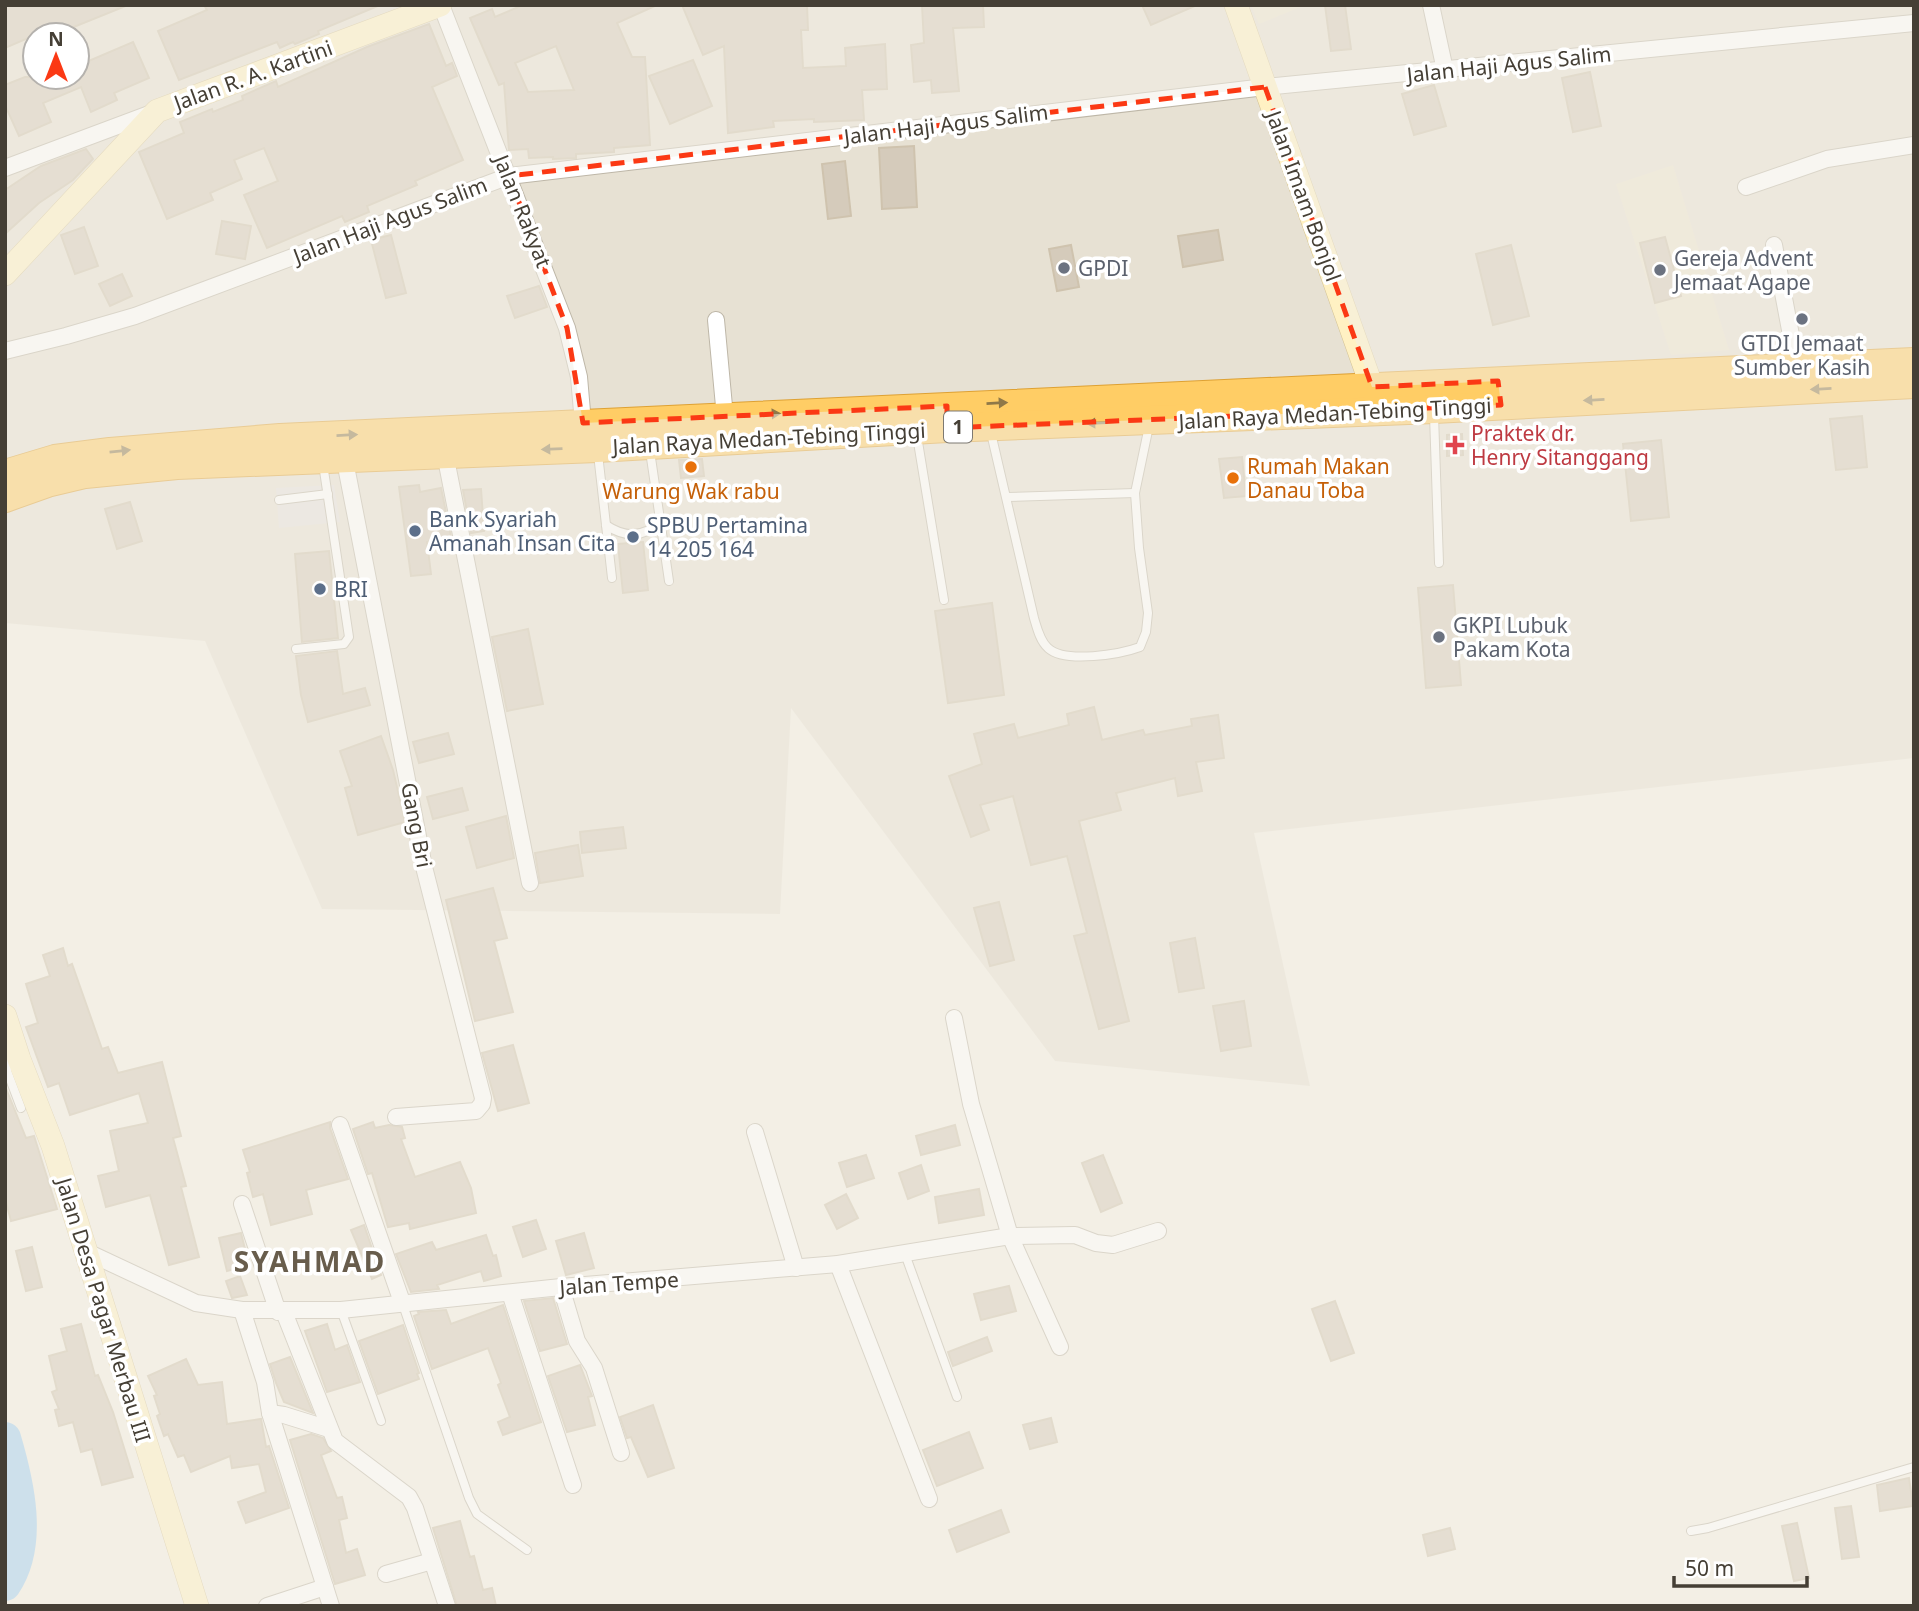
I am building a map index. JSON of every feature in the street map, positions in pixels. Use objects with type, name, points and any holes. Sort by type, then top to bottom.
[{"type":"highway","name":"Jalan Raya Medan-Tebing Tinggi","points":[[5,498],[47,483],[85,474],[177,465],[597,447],[725,416],[947,417],[1150,410],[1434,408],[1500,393],[1797,367],[1914,362]]},
{"type":"highway","name":"Jalan Raya Medan-Tebing Tinggi","points":[[5,474],[55,459],[175,445],[583,423],[647,433],[916,430],[947,417],[989,426],[1371,387],[1500,393],[1914,384]]},
{"type":"street","name":"Jalan R. A. Kartini","points":[[5,274],[158,111],[440,5]]},
{"type":"street","name":"Jalan Rakyat","points":[[440,5],[567,328],[579,377],[583,423]]},
{"type":"street","name":"Jalan Imam Bonjol","points":[[1236,5],[1371,387]]},
{"type":"street","points":[[1431,5],[1445,70]]},
{"type":"street","name":"Jalan Haji Agus Salim","points":[[5,351],[135,316],[509,176],[1265,87],[1914,23]]},
{"type":"street","points":[[5,168],[158,111]]},
{"type":"street","points":[[1746,187],[1827,159],[1914,145]]},
{"type":"street","points":[[1774,245],[1797,367]]},
{"type":"street","points":[[716,320],[725,416]]},
{"type":"street","points":[[445,454],[530,883]]},
{"type":"street","name":"Gang Bri","points":[[333,457],[423,861],[482,1098],[482,1104],[476,1111],[396,1117]]},
{"type":"street","points":[[5,462],[55,459]]},
{"type":"street","name":"Jalan Desa Pagar Merbau III","points":[[5,1016],[19,1059],[21,1085],[53,1146],[197,1606]]},
{"type":"street","points":[[954,1018],[971,1104],[1010,1236],[1060,1347]]},
{"type":"street","points":[[340,1125],[402,1302]]},
{"type":"street","points":[[755,1132],[796,1268]]},
{"type":"street","points":[[242,1203],[281,1312],[328,1428],[340,1446],[409,1497],[447,1606]]},
{"type":"street","name":"Jalan Tempe","points":[[88,1256],[196,1303],[242,1310],[281,1312],[341,1310],[561,1287],[838,1264],[1010,1236],[1075,1235],[1103,1245],[1113,1245],[1158,1231]]},
{"type":"street","points":[[838,1264],[929,1499]]},
{"type":"street","points":[[561,1287],[577,1341],[594,1368],[621,1453]]},
{"type":"street","points":[[510,1293],[573,1485]]},
{"type":"street","points":[[242,1310],[265,1382],[268,1407],[331,1606]]},
{"type":"street","points":[[268,1407],[284,1415],[328,1428]]},
{"type":"street","points":[[386,1574],[432,1561]]},
{"type":"street","points":[[267,1606],[325,1587]]},
{"type":"lane","points":[[1434,408],[1438,563]]},
{"type":"lane","points":[[989,426],[1034,618],[1046,647],[1065,655],[1104,656],[1125,653],[1140,647],[1146,632],[1148,613],[1135,493],[1150,410]]},
{"type":"lane","points":[[916,430],[944,600]]},
{"type":"lane","points":[[647,433],[669,581]]},
{"type":"lane","points":[[597,447],[612,578]]},
{"type":"lane","points":[[296,649],[344,643],[349,637],[328,494],[333,457]]},
{"type":"lane","points":[[1007,496],[1135,493]]},
{"type":"lane","points":[[279,500],[328,494]]},
{"type":"lane","points":[[606,526],[626,535],[642,535],[660,523]]},
{"type":"lane","points":[[21,1085],[21,1108]]},
{"type":"lane","points":[[905,1254],[957,1397]]},
{"type":"lane","points":[[402,1302],[477,1514],[527,1550]]},
{"type":"lane","points":[[341,1310],[381,1421]]},
{"type":"lane","points":[[1691,1531],[1914,1467]]},
{"type":"highlighted area","points":[[1265,87],[1372,387],[1498,381],[1501,405],[947,428],[947,406],[583,423],[567,328],[509,176]]},
{"type":"shaded area","points":[[5,5],[1914,5],[1914,758],[1254,833],[1310,1086],[1055,1061],[791,708],[780,914],[322,909],[205,641],[5,623]]},
{"type":"shaded area","points":[[1251,5],[1305,5],[1259,24]]},
{"type":"shaded area","points":[[1673,165],[1729,350],[1671,355],[1616,184]]},
{"type":"shaded area","points":[[334,485],[340,522],[279,528],[276,488]]},
{"type":"building","points":[[5,5],[128,5],[89,21],[21,21],[21,41],[5,48]]},
{"type":"building","points":[[204,5],[380,5],[318,31],[319,34],[295,44],[293,42],[280,48],[277,42],[179,80],[158,31],[207,10]]},
{"type":"building","points":[[523,5],[657,5],[617,23],[632,57],[645,57],[650,145],[614,148],[614,152],[576,154],[576,158],[553,159],[529,158],[528,149],[509,150],[504,83],[499,85],[470,18],[492,9],[495,17]],"holes":[[[556,46],[574,90],[528,92],[515,63]]]},
{"type":"building","points":[[682,5],[807,5],[808,30],[801,30],[803,68],[846,66],[845,48],[885,44],[887,89],[862,90],[864,120],[773,121],[774,127],[728,133],[724,46],[703,55]]},
{"type":"building","points":[[922,5],[983,5],[984,27],[953,28],[959,91],[932,93],[931,80],[914,82],[911,45],[924,43]]},
{"type":"building","points":[[1142,5],[1197,5],[1151,25]]},
{"type":"building","points":[[1325,5],[1345,5],[1351,49],[1331,51]]},
{"type":"building","points":[[429,24],[446,66],[452,63],[457,76],[432,87],[463,160],[415,181],[417,185],[367,206],[369,212],[345,222],[342,216],[267,248],[244,195],[278,181],[264,148],[234,160],[242,179],[210,193],[213,200],[167,219],[139,152],[184,133],[180,122],[243,100],[242,96],[276,81],[278,87],[367,47]]},
{"type":"building","points":[[133,42],[149,78],[114,93],[117,100],[91,112],[83,91],[91,91],[91,60]]},
{"type":"building","points":[[693,60],[712,106],[670,124],[649,76]]},
{"type":"building","points":[[1590,72],[1601,126],[1573,132],[1562,78]]},
{"type":"building","points":[[21,79],[21,91],[72,91],[43,103],[51,122],[19,136],[5,105],[5,85]]},
{"type":"building","points":[[1434,85],[1446,126],[1414,135],[1402,94]]},
{"type":"building","points":[[914,146],[917,207],[882,209],[879,148]]},
{"type":"building","points":[[86,149],[93,159],[73,180],[39,203],[5,234],[5,190],[41,166]]},
{"type":"building","points":[[845,161],[851,216],[828,219],[822,164]]},
{"type":"building","points":[[222,221],[251,226],[245,259],[216,254]]},
{"type":"building","points":[[84,227],[98,266],[75,274],[61,235]]},
{"type":"building","points":[[1218,230],[1223,260],[1183,267],[1178,236]]},
{"type":"building","points":[[391,235],[406,293],[386,298],[371,240]]},
{"type":"building","name":"Gereja Advent Jemaat Agape","points":[[1665,237],[1681,296],[1655,303],[1640,243]]},
{"type":"building","name":"GPDI","points":[[1071,245],[1079,287],[1057,291],[1049,249]]},
{"type":"building","points":[[1511,245],[1529,316],[1493,325],[1476,254]]},
{"type":"building","points":[[122,274],[132,296],[110,306],[99,284]]},
{"type":"building","points":[[539,286],[547,307],[515,318],[507,296]]},
{"type":"building","points":[[1862,416],[1867,467],[1836,470],[1830,419]]},
{"type":"building","name":"Praktek dr. Henry Sitanggang","points":[[1462,434],[1463,455],[1447,456],[1447,435]]},
{"type":"building","points":[[1661,440],[1669,517],[1631,521],[1623,444]]},
{"type":"building","name":"Rumah Makan Danau Toba","points":[[1242,457],[1246,496],[1224,498],[1219,459]]},
{"type":"building","name":"Warung Wak rabu","points":[[702,459],[704,476],[681,478],[679,460]]},
{"type":"building","name":"Bank Syariah Amanah Insan Cita","points":[[419,485],[420,492],[441,488],[451,537],[427,542],[431,574],[411,576],[399,487]]},
{"type":"building","points":[[481,489],[484,531],[471,533],[463,490]]},
{"type":"building","points":[[130,502],[142,541],[117,549],[105,509]]},
{"type":"building","points":[[643,542],[648,590],[623,593],[618,544]]},
{"type":"building","points":[[329,551],[338,638],[302,642],[295,554]]},
{"type":"building","name":"GKPI Lubuk Pakam Kota","points":[[1453,585],[1461,685],[1426,688],[1418,588]]},
{"type":"building","points":[[992,603],[1004,695],[948,703],[935,611]]},
{"type":"building","points":[[528,629],[543,704],[507,711],[492,637]]},
{"type":"building","points":[[337,651],[343,694],[365,688],[370,705],[308,722],[296,656]]},
{"type":"building","points":[[1094,707],[1102,740],[1143,730],[1145,735],[1192,726],[1191,719],[1218,715],[1224,758],[1196,762],[1202,791],[1178,796],[1175,778],[1116,793],[1121,810],[1079,821],[1129,1021],[1099,1029],[1074,936],[1087,933],[1067,856],[1031,865],[1013,796],[980,805],[989,830],[971,837],[949,776],[982,764],[974,734],[1014,724],[1018,738],[1069,725],[1067,714]]},
{"type":"building","points":[[448,733],[454,754],[419,763],[413,742]]},
{"type":"building","points":[[381,736],[393,770],[405,822],[358,835],[345,788],[352,786],[340,751]]},
{"type":"building","points":[[462,788],[468,810],[433,819],[427,797]]},
{"type":"building","points":[[506,816],[514,858],[477,868],[466,827]]},
{"type":"building","points":[[623,827],[626,848],[582,853],[580,832]]},
{"type":"building","points":[[578,845],[583,876],[540,883],[535,853]]},
{"type":"building","points":[[493,888],[507,938],[494,941],[513,1012],[475,1021],[446,900]]},
{"type":"building","points":[[999,902],[1014,960],[990,966],[974,908]]},
{"type":"building","points":[[1195,938],[1204,988],[1179,992],[1170,943]]},
{"type":"building","points":[[63,948],[68,966],[72,964],[102,1049],[108,1047],[118,1073],[162,1062],[181,1136],[173,1138],[186,1186],[181,1187],[199,1257],[169,1265],[150,1195],[106,1207],[98,1176],[119,1171],[110,1131],[148,1123],[139,1093],[70,1115],[59,1083],[48,1087],[26,1027],[38,1023],[26,984],[50,976],[43,955]]},
{"type":"building","points":[[1244,1001],[1251,1046],[1221,1051],[1213,1006]]},
{"type":"building","points":[[513,1045],[529,1103],[498,1111],[482,1053]]},
{"type":"building","points":[[5,1086],[26,1138],[34,1136],[57,1209],[11,1221],[5,1198]]},
{"type":"building","points":[[330,1122],[348,1179],[306,1190],[312,1214],[271,1225],[263,1194],[253,1197],[247,1173],[250,1172],[243,1150]]},
{"type":"building","points":[[373,1122],[375,1128],[389,1125],[402,1127],[405,1138],[401,1139],[415,1177],[460,1162],[471,1188],[476,1213],[410,1229],[409,1223],[388,1227],[372,1173],[368,1174],[353,1129]]},
{"type":"building","points":[[955,1125],[960,1145],[921,1155],[916,1136]]},
{"type":"building","points":[[866,1155],[874,1178],[847,1187],[839,1163]]},
{"type":"building","points":[[1103,1155],[1122,1203],[1101,1212],[1082,1163]]},
{"type":"building","points":[[921,1165],[929,1191],[908,1199],[899,1173]]},
{"type":"building","points":[[979,1189],[984,1215],[939,1223],[935,1197]]},
{"type":"building","points":[[846,1194],[858,1218],[837,1229],[825,1205]]},
{"type":"building","points":[[536,1220],[546,1249],[523,1257],[513,1227]]},
{"type":"building","points":[[364,1225],[381,1275],[372,1279],[351,1230]]},
{"type":"building","points":[[241,1233],[249,1265],[227,1271],[219,1238]]},
{"type":"building","points":[[584,1233],[594,1268],[566,1275],[556,1241]]},
{"type":"building","points":[[486,1235],[493,1256],[496,1255],[501,1276],[484,1281],[481,1271],[437,1285],[439,1289],[411,1292],[396,1254],[432,1242],[436,1250]]},
{"type":"building","points":[[32,1247],[42,1287],[26,1291],[16,1251]]},
{"type":"building","points":[[240,1276],[247,1295],[232,1298],[226,1281]]},
{"type":"building","points":[[1009,1286],[1016,1311],[981,1320],[974,1294]]},
{"type":"building","points":[[553,1298],[567,1344],[540,1351],[524,1301]]},
{"type":"building","points":[[1335,1301],[1354,1353],[1331,1361],[1312,1309]]},
{"type":"building","points":[[503,1305],[541,1422],[503,1435],[498,1422],[510,1417],[488,1348],[432,1369],[414,1316],[419,1314],[418,1312],[446,1310],[451,1324]]},
{"type":"building","points":[[81,1324],[95,1376],[98,1375],[113,1412],[133,1477],[102,1485],[92,1449],[81,1452],[73,1422],[59,1426],[55,1410],[59,1409],[52,1392],[57,1390],[49,1356],[67,1351],[61,1329]]},
{"type":"building","points":[[327,1324],[335,1350],[347,1345],[360,1382],[327,1392],[305,1331]]},
{"type":"building","points":[[403,1325],[419,1379],[378,1394],[359,1341]]},
{"type":"building","points":[[987,1337],[992,1351],[953,1366],[948,1352]]},
{"type":"building","points":[[290,1357],[313,1413],[284,1402],[276,1383],[270,1364]]},
{"type":"building","points":[[186,1359],[198,1385],[222,1382],[227,1424],[261,1419],[266,1447],[269,1446],[289,1508],[246,1523],[238,1502],[266,1492],[259,1464],[232,1468],[230,1456],[191,1472],[184,1455],[178,1457],[168,1434],[164,1436],[157,1416],[160,1414],[154,1396],[157,1395],[148,1376]]},
{"type":"building","points":[[580,1365],[592,1396],[588,1397],[595,1425],[567,1432],[548,1376]]},
{"type":"building","points":[[653,1405],[674,1468],[648,1477],[631,1437],[627,1438],[620,1417]]},
{"type":"building","points":[[1051,1418],[1057,1442],[1030,1449],[1023,1425]]},
{"type":"building","points":[[969,1432],[983,1468],[937,1486],[923,1450]]},
{"type":"building","points":[[311,1434],[323,1438],[331,1451],[321,1455],[337,1498],[342,1497],[347,1518],[339,1520],[346,1553],[357,1549],[365,1575],[335,1584],[290,1440]]},
{"type":"building","points":[[1909,1478],[1913,1506],[1880,1511],[1877,1485]]},
{"type":"building","points":[[1851,1506],[1859,1557],[1842,1559],[1835,1508]]},
{"type":"building","points":[[1001,1510],[1009,1532],[957,1552],[949,1530]]},
{"type":"building","points":[[460,1521],[470,1557],[474,1556],[483,1590],[492,1588],[496,1606],[457,1606],[433,1528]]},
{"type":"building","points":[[1797,1523],[1809,1578],[1794,1581],[1782,1526]]},
{"type":"building","points":[[1450,1528],[1455,1549],[1428,1556],[1423,1535]]},
{"type":"waterway","points":[[5,1438],[18,1493],[21,1532],[14,1569],[5,1585]]},
{"type":"place","name":"GPDI","points":[[1064,268]]},
{"type":"place","name":"Gereja Advent Jemaat Agape","points":[[1660,270]]},
{"type":"place","name":"GTDI Jemaat Sumber Kasih","points":[[1802,319]]},
{"type":"place","name":"Praktek dr. Henry Sitanggang","points":[[1455,445]]},
{"type":"place","name":"Warung Wak rabu","points":[[691,467]]},
{"type":"place","name":"Rumah Makan Danau Toba","points":[[1233,478]]},
{"type":"place","name":"Bank Syariah Amanah Insan Cita","points":[[415,531]]},
{"type":"place","name":"SPBU Pertamina 14 205 164","points":[[633,537]]},
{"type":"place","name":"BRI","points":[[320,589]]},
{"type":"place","name":"GKPI Lubuk Pakam Kota","points":[[1439,637]]},
{"type":"district","name":"SYAHMAD","points":[[310,1261]]}]
